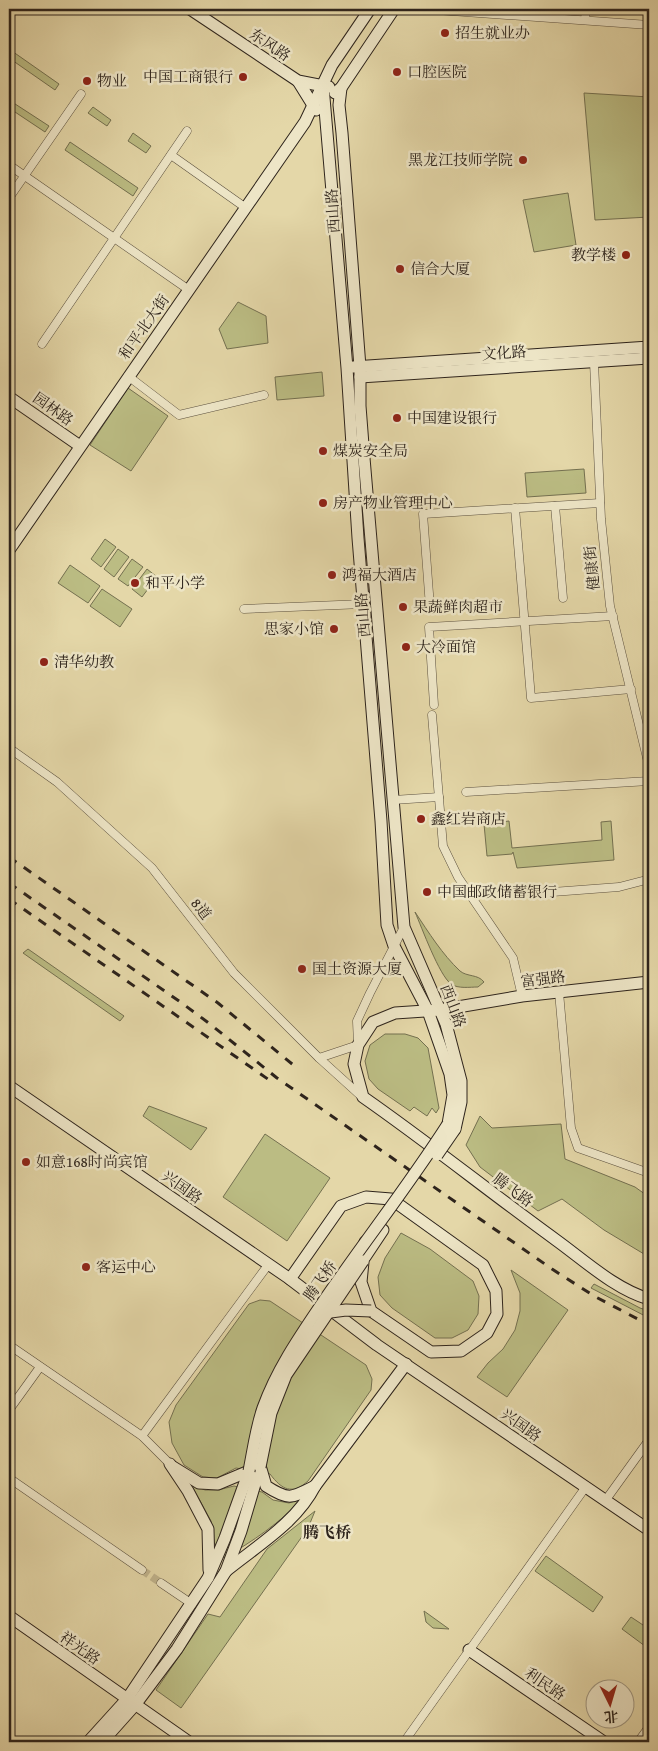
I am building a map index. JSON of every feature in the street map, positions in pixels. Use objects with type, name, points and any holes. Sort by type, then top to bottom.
[{"type":"main road","name":"东风路","points":[[190,9],[298,81],[341,88]]},
{"type":"main road","points":[[323,86],[332,65],[370,9]]},
{"type":"main road","points":[[341,88],[395,9]]},
{"type":"main road","points":[[298,81],[325,105]]},
{"type":"main road","name":"西山路","points":[[323,86],[347,367],[387,925],[394,946],[428,1010],[450,1074],[453,1095],[452,1126]]},
{"type":"main road","name":"西山路","points":[[325,105],[341,88]]},
{"type":"main road","name":"西山路","points":[[325,105],[360,372],[360,406],[368,513],[404,927],[446,1024],[461,1081],[461,1102],[452,1126]]},
{"type":"main road","name":"和平北大街","points":[[9,550],[305,122],[325,105]]},
{"type":"main road","name":"文化路","points":[[360,372],[594,362],[605,356],[649,347]]},
{"type":"main road","name":"文化路","points":[[360,372],[605,356],[649,358]]},
{"type":"main road","points":[[347,367],[360,372]]},
{"type":"main road","name":"园林路","points":[[9,397],[80,446]]},
{"type":"main road","name":"富强路","points":[[358,1045],[373,1022],[395,1013],[440,1010],[522,996],[649,982]]},
{"type":"main road","points":[[358,1045],[354,1064],[363,1097]]},
{"type":"main road","name":"兴国路","points":[[9,1086],[290,1279],[377,1345],[649,1530]]},
{"type":"main road","name":"腾飞路","points":[[363,1097],[408,1128],[473,1180],[603,1274],[633,1294],[649,1299]]},
{"type":"main road","name":"腾飞桥","points":[[131,1702],[208,1578],[226,1538],[249,1471],[263,1409],[279,1373],[314,1315],[365,1242],[452,1126]]},
{"type":"main road","name":"腾飞桥","points":[[226,1571],[241,1531],[260,1467],[271,1413],[286,1375],[452,1126]]},
{"type":"main road","points":[[290,1279],[341,1206],[366,1197],[391,1199],[483,1265],[496,1291],[497,1314],[487,1333],[461,1351],[431,1352],[372,1311],[346,1310],[314,1315]]},
{"type":"main road","points":[[365,1242],[361,1282],[372,1311]]},
{"type":"main road","points":[[102,1742],[131,1702],[177,1649],[226,1571],[283,1527],[308,1500],[315,1486],[406,1364]]},
{"type":"main road","points":[[170,1464],[200,1483],[218,1484],[249,1471]]},
{"type":"main road","points":[[170,1464],[188,1491],[208,1529],[210,1559],[208,1578]]},
{"type":"main road","points":[[260,1467],[266,1486],[280,1496],[296,1496],[315,1486]]},
{"type":"main road","name":"祥光路","points":[[9,1616],[189,1742]]},
{"type":"main road","name":"利民路","points":[[469,1650],[604,1742]]},
{"type":"main road","points":[[88,1742],[131,1702]]},
{"type":"street","points":[[423,9],[649,25]]},
{"type":"street","points":[[585,20],[586,9]]},
{"type":"street","points":[[9,198],[81,94]]},
{"type":"street","points":[[42,344],[187,132]]},
{"type":"street","points":[[171,155],[246,208]]},
{"type":"street","points":[[9,165],[189,290]]},
{"type":"street","name":"健康街","points":[[594,362],[600,503],[609,596],[649,766]]},
{"type":"street","points":[[128,376],[179,415],[264,395]]},
{"type":"street","points":[[430,607],[423,514],[600,503]]},
{"type":"street","points":[[554,506],[563,598]]},
{"type":"street","points":[[514,508],[531,698],[631,689]]},
{"type":"street","points":[[244,610],[363,604]]},
{"type":"street","points":[[434,705],[429,627],[613,616]]},
{"type":"street","points":[[432,715],[443,846],[458,877],[513,958],[522,996]]},
{"type":"street","name":"8道","points":[[9,748],[57,782],[152,868],[234,973],[319,1058],[363,1097]]},
{"type":"street","points":[[466,792],[649,781]]},
{"type":"street","points":[[394,800],[439,797]]},
{"type":"street","points":[[539,893],[619,887],[646,880],[649,877]]},
{"type":"street","points":[[319,1058],[358,1045],[358,1021],[370,993],[404,927]]},
{"type":"street","points":[[559,992],[571,1128],[578,1148],[649,1172]]},
{"type":"street","points":[[142,1436],[268,1265]]},
{"type":"street","points":[[9,1345],[142,1436],[170,1464]]},
{"type":"street","points":[[9,1410],[40,1367]]},
{"type":"street","points":[[605,1501],[649,1440]]},
{"type":"street","points":[[9,1478],[142,1570]]},
{"type":"street","points":[[404,1742],[585,1488]]},
{"type":"street","points":[[161,1583],[192,1604]]},
{"type":"street","points":[[638,1742],[649,1727]]},
{"type":"green space","points":[[9,49],[59,84],[55,90],[9,58]]},
{"type":"green space","points":[[584,93],[649,97],[649,217],[595,220]]},
{"type":"green space","points":[[9,100],[49,126],[45,132],[9,108]]},
{"type":"green space","points":[[93,107],[111,120],[107,126],[88,113]]},
{"type":"green space","points":[[133,133],[151,146],[146,153],[128,141]]},
{"type":"green space","points":[[70,142],[138,188],[133,196],[65,150]]},
{"type":"green space","points":[[568,193],[576,245],[534,252],[523,200]]},
{"type":"green space","points":[[238,302],[266,316],[268,343],[227,349],[219,329]]},
{"type":"green space","points":[[322,372],[324,396],[277,400],[275,377]]},
{"type":"green space","points":[[128,388],[168,416],[131,471],[90,445]]},
{"type":"green space","points":[[584,469],[586,493],[527,497],[525,473]]},
{"type":"green space","points":[[105,539],[116,547],[101,567],[91,559]]},
{"type":"green space","points":[[118,549],[129,557],[114,577],[104,569]]},
{"type":"green space","points":[[132,559],[143,567],[128,586],[118,579]]},
{"type":"green space","points":[[70,565],[100,586],[88,603],[58,583]]},
{"type":"green space","points":[[147,569],[157,577],[142,597],[132,589]]},
{"type":"green space","points":[[102,589],[132,609],[120,627],[90,606]]},
{"type":"green space","points":[[509,821],[512,848],[602,840],[601,822],[611,821],[614,860],[517,868],[513,852],[512,854],[487,856],[484,824]]},
{"type":"green space","points":[[415,912],[447,958],[463,973],[482,979],[484,982],[478,987],[461,987],[454,986],[446,979],[436,961]]},
{"type":"green space","points":[[28,949],[124,1016],[120,1021],[23,953]]},
{"type":"green space","points":[[385,1034],[405,1034],[418,1038],[428,1048],[439,1108],[436,1113],[432,1108],[427,1116],[414,1107],[410,1111],[378,1089],[369,1079],[365,1061],[370,1045]]},
{"type":"green space","points":[[149,1106],[207,1128],[191,1150],[143,1116]]},
{"type":"green space","points":[[480,1116],[492,1128],[561,1124],[565,1159],[635,1187],[649,1197],[649,1257],[604,1230],[562,1199],[538,1211],[480,1167],[466,1145]]},
{"type":"green space","points":[[265,1134],[330,1178],[287,1241],[223,1197]]},
{"type":"green space","points":[[401,1233],[430,1249],[473,1281],[479,1296],[478,1314],[468,1330],[452,1338],[435,1338],[392,1308],[380,1295],[378,1277],[385,1258]]},
{"type":"green space","points":[[511,1270],[568,1310],[507,1397],[477,1377],[503,1349],[515,1330],[520,1311],[520,1293]]},
{"type":"green space","points":[[594,1284],[649,1311],[649,1318],[591,1288]]},
{"type":"green space","points":[[260,1300],[270,1301],[366,1365],[372,1379],[371,1390],[308,1481],[292,1489],[283,1487],[270,1474],[236,1468],[217,1478],[203,1477],[184,1465],[172,1443],[169,1422],[176,1405],[249,1304]]},
{"type":"green space","points":[[191,1484],[205,1490],[218,1490],[234,1486],[262,1492],[273,1500],[289,1503],[304,1498],[266,1531],[223,1558],[214,1542],[211,1521]]},
{"type":"green space","points":[[315,1511],[308,1528],[181,1708],[156,1690],[208,1614],[220,1617],[267,1549]]},
{"type":"green space","points":[[546,1556],[603,1597],[593,1612],[535,1571]]},
{"type":"green space","points":[[424,1611],[449,1629],[433,1628],[426,1622]]},
{"type":"green space","points":[[631,1617],[649,1629],[649,1649],[622,1629]]},
{"type":"tunnel","points":[[142,1570],[161,1583]]},
{"type":"railway","points":[[9,857],[218,1003],[297,1068]]},
{"type":"railway","points":[[9,883],[179,1001],[277,1078],[552,1269],[594,1296],[649,1325]]},
{"type":"railway","points":[[9,899],[275,1084]]},
{"type":"place","name":"招生就业办","points":[[445,33]]},
{"type":"place","name":"口腔医院","points":[[397,72]]},
{"type":"place","name":"中国工商银行","points":[[243,77]]},
{"type":"place","name":"物业","points":[[87,81]]},
{"type":"place","name":"黑龙江技师学院","points":[[523,160]]},
{"type":"place","name":"教学楼","points":[[626,255]]},
{"type":"place","name":"信合大厦","points":[[400,269]]},
{"type":"place","name":"中国建设银行","points":[[397,418]]},
{"type":"place","name":"煤炭安全局","points":[[323,451]]},
{"type":"place","name":"房产物业管理中心","points":[[323,503]]},
{"type":"place","name":"鸿福大酒店","points":[[332,575]]},
{"type":"place","name":"和平小学","points":[[135,583]]},
{"type":"place","name":"果蔬鲜肉超市","points":[[403,607]]},
{"type":"place","name":"思家小馆","points":[[334,629]]},
{"type":"place","name":"大冷面馆","points":[[406,647]]},
{"type":"place","name":"清华幼教","points":[[44,662]]},
{"type":"place","name":"鑫红岩商店","points":[[421,819]]},
{"type":"place","name":"中国邮政储蓄银行","points":[[427,892]]},
{"type":"place","name":"国土资源大厦","points":[[302,969]]},
{"type":"place","name":"如意168时尚宾馆","points":[[26,1162]]},
{"type":"place","name":"客运中心","points":[[86,1267]]},
{"type":"district","name":"腾飞桥","points":[[327,1532]]}]
